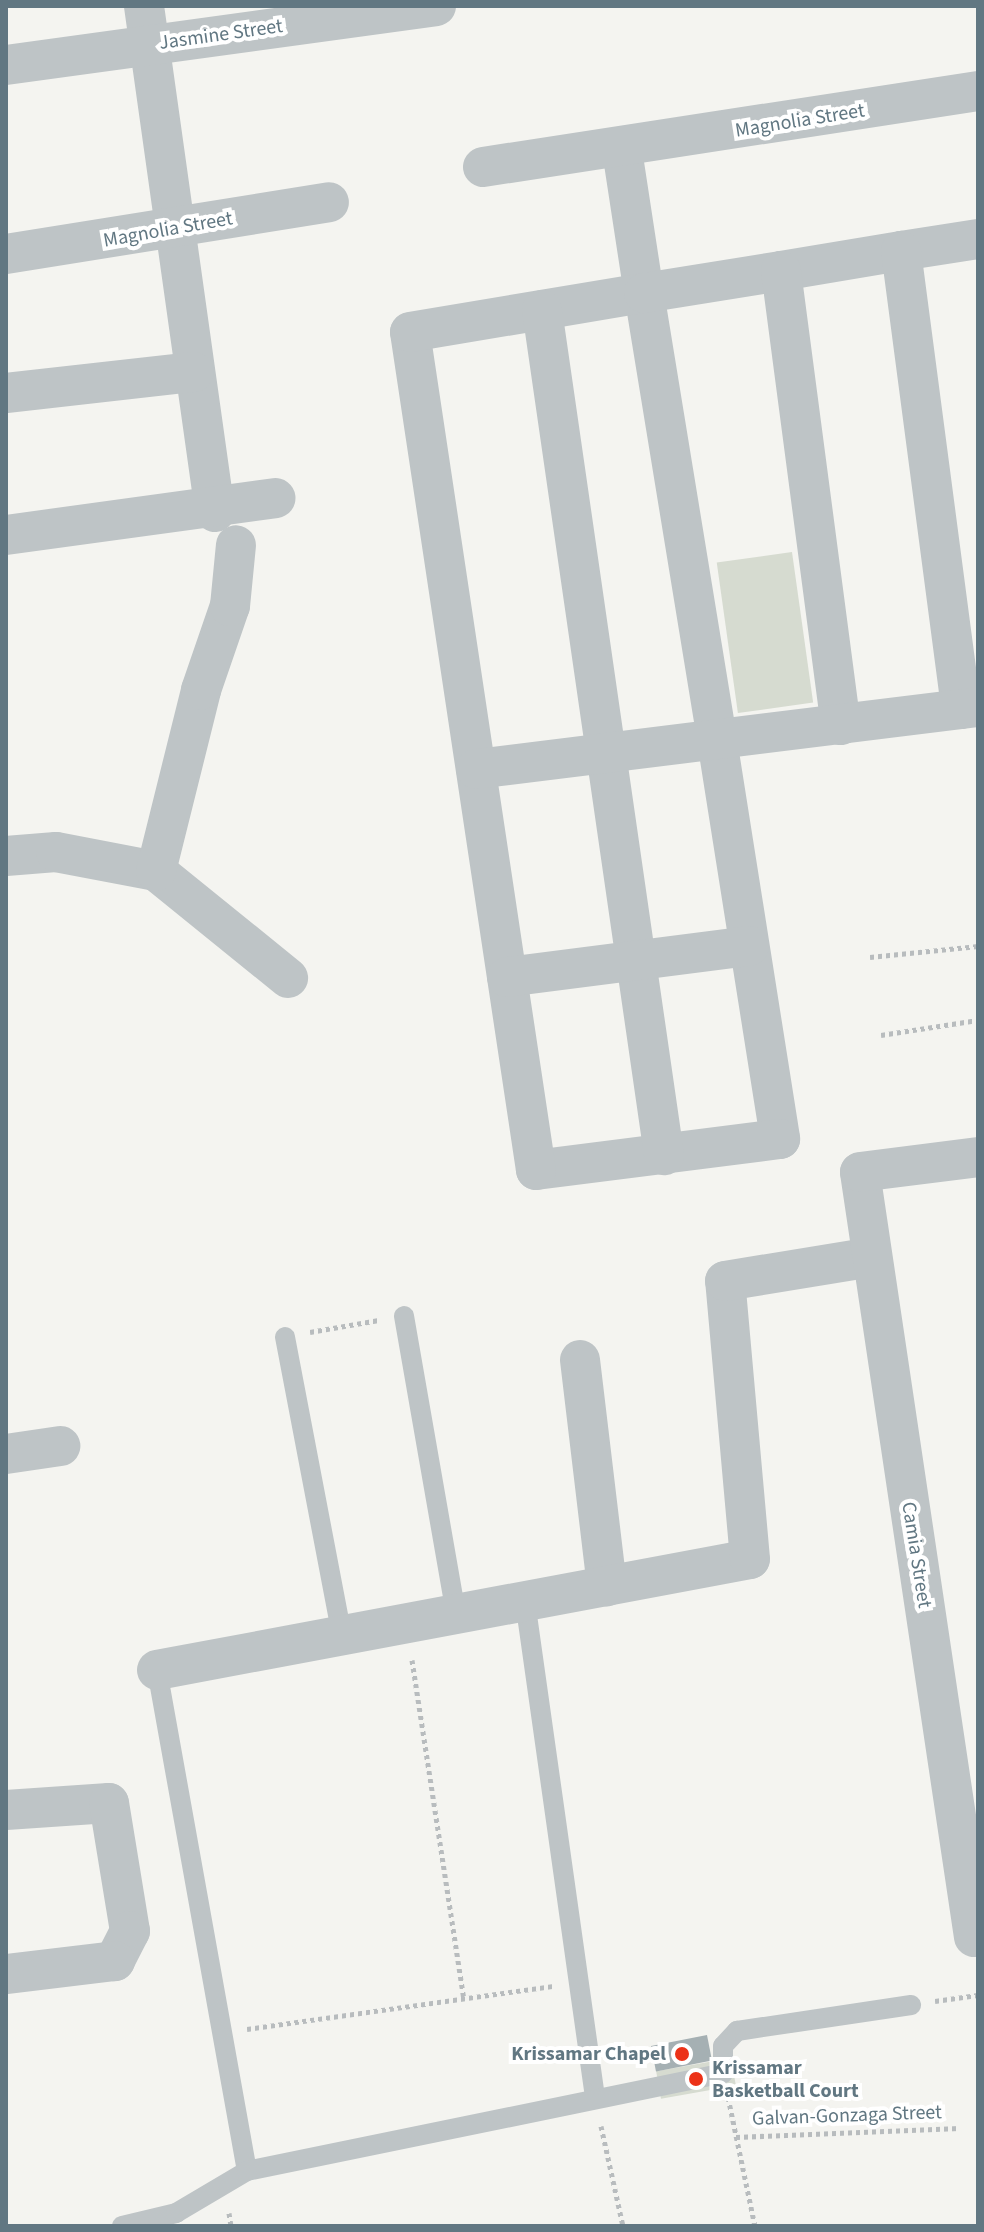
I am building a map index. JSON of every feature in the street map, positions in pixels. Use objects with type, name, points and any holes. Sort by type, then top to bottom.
[{"type":"street","name":"Jasmine Street","points":[[6,65],[147,25],[436,6]]},
{"type":"street","points":[[147,25],[215,512]]},
{"type":"street","name":"Magnolia Street","points":[[483,167],[622,150],[978,91]]},
{"type":"street","points":[[622,150],[644,293],[780,1139],[536,1170],[410,332],[644,293],[978,239]]},
{"type":"street","name":"Magnolia Street","points":[[6,254],[176,231],[329,202]]},
{"type":"street","points":[[476,769],[970,708],[901,251]]},
{"type":"street","points":[[781,271],[841,725]]},
{"type":"street","points":[[542,310],[664,1155]]},
{"type":"street","points":[[6,393],[194,372]]},
{"type":"street","points":[[6,535],[215,512],[275,498]]},
{"type":"street","points":[[156,871],[201,690],[230,606],[236,545]]},
{"type":"street","points":[[6,856],[56,852],[156,871],[288,978]]},
{"type":"street","points":[[507,977],[749,946]]},
{"type":"street","name":"Camia Street","points":[[974,1937],[860,1172],[978,1157]]},
{"type":"street","points":[[157,1670],[750,1559],[725,1281],[872,1257]]},
{"type":"street","points":[[580,1360],[607,1586]]},
{"type":"street","points":[[6,1454],[60,1446]]},
{"type":"street","points":[[6,1810],[109,1803],[130,1931],[115,1961],[6,1974]]},
{"type":"lane","points":[[404,1316],[456,1613]]},
{"type":"lane","points":[[285,1337],[342,1635]]},
{"type":"lane","points":[[525,1601],[595,2097]]},
{"type":"lane","points":[[157,1670],[247,2171]]},
{"type":"lane","points":[[122,2226],[176,2213],[247,2171],[723,2073],[723,2046],[737,2031],[911,2005]]},
{"type":"path","points":[[870,957],[978,946]]},
{"type":"path","points":[[881,1035],[978,1020]]},
{"type":"path","points":[[285,1337],[404,1316]]},
{"type":"path","points":[[407,1623],[464,1999]]},
{"type":"path","points":[[220,2033],[579,1982]]},
{"type":"path","points":[[911,2005],[978,1995]]},
{"type":"path","points":[[723,2073],[755,2226]]},
{"type":"path","points":[[595,2097],[623,2226]]},
{"type":"path","name":"Galvan-Gonzaga Street","points":[[736,2137],[960,2128]]},
{"type":"shaded area","points":[[792,552],[813,703],[738,713],[717,563]]},
{"type":"shaded area","name":"Krissamar Basketball Court","points":[[731,2058],[736,2086],[661,2099],[656,2071]]},
{"type":"building","name":"Krissamar Chapel","points":[[707,2035],[712,2061],[656,2071],[651,2046]]},
{"type":"place","name":"Krissamar Chapel","points":[[682,2054]]},
{"type":"place","name":"Krissamar Basketball Court","points":[[696,2079]]}]
